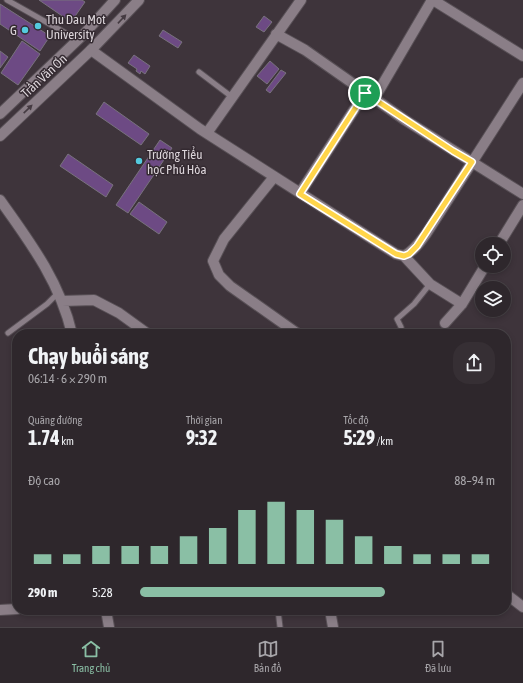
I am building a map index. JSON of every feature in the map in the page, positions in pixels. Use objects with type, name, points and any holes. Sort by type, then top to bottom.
[{"type":"street","name":"Trần Văn Ơn","points":[[0,114],[78,40],[115,0]]},
{"type":"street","name":"Trần Văn Ơn","points":[[0,136],[92,50],[139,0]]},
{"type":"street","points":[[207,133],[301,0]]},
{"type":"street","points":[[374,99],[433,0],[523,56]]},
{"type":"street","points":[[276,34],[305,50],[374,99],[453,151],[523,194]]},
{"type":"street","points":[[92,50],[207,133],[300,194],[396,254],[404,256],[430,284],[462,304]]},
{"type":"street","points":[[404,256],[409,254],[417,246],[523,83]]},
{"type":"street","points":[[300,194],[365,93]]},
{"type":"street","points":[[274,177],[224,239],[213,261],[219,275],[230,286],[291,329]]},
{"type":"street","points":[[0,200],[47,268],[60,297],[71,329]]},
{"type":"street","points":[[503,237],[523,205]]},
{"type":"street","points":[[445,323],[462,304],[481,273]]},
{"type":"street","points":[[60,297],[94,300],[119,313],[141,329]]},
{"type":"street","points":[[511,598],[523,607]]},
{"type":"street","points":[[0,610],[12,609]]},
{"type":"street","points":[[107,615],[109,627]]},
{"type":"street","points":[[331,615],[333,627]]},
{"type":"lane","points":[[7,0],[78,40]]},
{"type":"lane","points":[[198,72],[232,97]]},
{"type":"lane","points":[[401,329],[396,319],[414,304],[430,284]]},
{"type":"lane","points":[[13,329],[47,304],[60,297]]},
{"type":"lane","points":[[8,333],[12,330]]},
{"type":"lane","points":[[279,615],[280,627]]},
{"type":"building","points":[[39,0],[82,0],[85,2],[71,22]]},
{"type":"building","name":"G","points":[[0,4],[50,36],[40,51],[0,24]]},
{"type":"building","points":[[264,16],[272,22],[264,32],[256,27]]},
{"type":"building","points":[[163,30],[182,42],[178,48],[159,36]]},
{"type":"building","points":[[22,41],[40,54],[18,85],[1,73]]},
{"type":"building","points":[[0,51],[8,57],[0,68]]},
{"type":"building","points":[[134,55],[150,66],[145,74],[141,71],[140,74],[136,71],[137,69],[128,63]]},
{"type":"building","points":[[270,61],[279,69],[267,84],[257,76]]},
{"type":"building","points":[[281,70],[286,73],[270,93],[266,90]]},
{"type":"building","points":[[104,102],[149,134],[141,145],[96,114]]},
{"type":"building","points":[[160,140],[172,148],[128,213],[116,205]]},
{"type":"building","points":[[68,154],[113,185],[106,197],[60,166]]},
{"type":"building","points":[[139,202],[167,222],[159,234],[130,214]]},
{"type":"place","name":"Thu Dau Mot University","points":[[38,26]]},
{"type":"place","name":"G","points":[[25,30]]},
{"type":"place","name":"Trường Tiểu học Phú Hòa","points":[[139,161]]},
{"type":"route","points":[[365,93],[472,162],[426,234],[409,254],[404,256],[396,254],[300,194],[365,93]]}]
